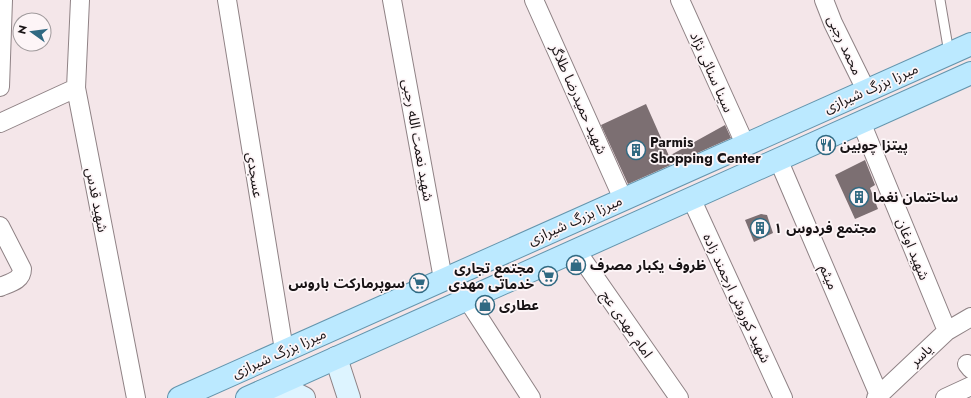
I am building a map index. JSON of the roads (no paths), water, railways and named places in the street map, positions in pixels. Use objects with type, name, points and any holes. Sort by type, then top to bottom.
[{"type":"main road","name":"میرزا بزرگ شیرازی","points":[[179,398],[971,44]]},
{"type":"main road","name":"میرزا بزرگ شیرازی","points":[[254,395],[971,73]]},
{"type":"main road","points":[[336,358],[349,398]]},
{"type":"main road","points":[[254,395],[294,393],[304,398]]},
{"type":"street","points":[[0,87],[3,0]]},
{"type":"street","name":"شهید قدس","points":[[80,0],[76,88],[136,398]]},
{"type":"street","name":"عسجدی","points":[[227,0],[284,350]]},
{"type":"street","name":"شهید نعمت الله رجبی","points":[[392,0],[443,279]]},
{"type":"street","name":"شهید حمیدرضا طلاگر","points":[[534,0],[624,199]]},
{"type":"street","name":"سینا سنائی نژاد","points":[[680,0],[745,144]]},
{"type":"street","name":"محمد رجبی","points":[[824,0],[833,23],[866,90]]},
{"type":"street","points":[[0,123],[76,88]]},
{"type":"street","name":"شهید اوغان","points":[[861,122],[947,331]]},
{"type":"street","name":"میثم","points":[[778,159],[878,396]]},
{"type":"street","name":"شهید کوروش ارجمند زاده","points":[[691,198],[783,398]]},
{"type":"street","points":[[0,226],[22,269],[22,274],[18,279],[0,287]]},
{"type":"street","name":"امام مهدی عج","points":[[576,250],[679,398]]},
{"type":"street","points":[[467,299],[531,398]]},
{"type":"street","name":"یاسر","points":[[878,396],[947,331],[971,317]]},
{"type":"street","points":[[945,398],[971,386]]},
{"type":"lane","points":[[940,0],[949,53]]},
{"type":"place","name":"پیتزا چوبین","points":[[826,145]]},
{"type":"place","name":"Parmis Shopping Center","points":[[636,150]]},
{"type":"place","name":"ساختمان نغما","points":[[859,197]]},
{"type":"place","name":"مجتمع فردوس ۱","points":[[760,228]]},
{"type":"place","name":"ظروف یکبار مصرف","points":[[576,265]]},
{"type":"place","name":"مجتمع تجاری خدماتی مهدی","points":[[548,276]]},
{"type":"place","name":"سوپرمارکت باروس","points":[[419,283]]},
{"type":"place","name":"عطاری","points":[[485,305]]}]
